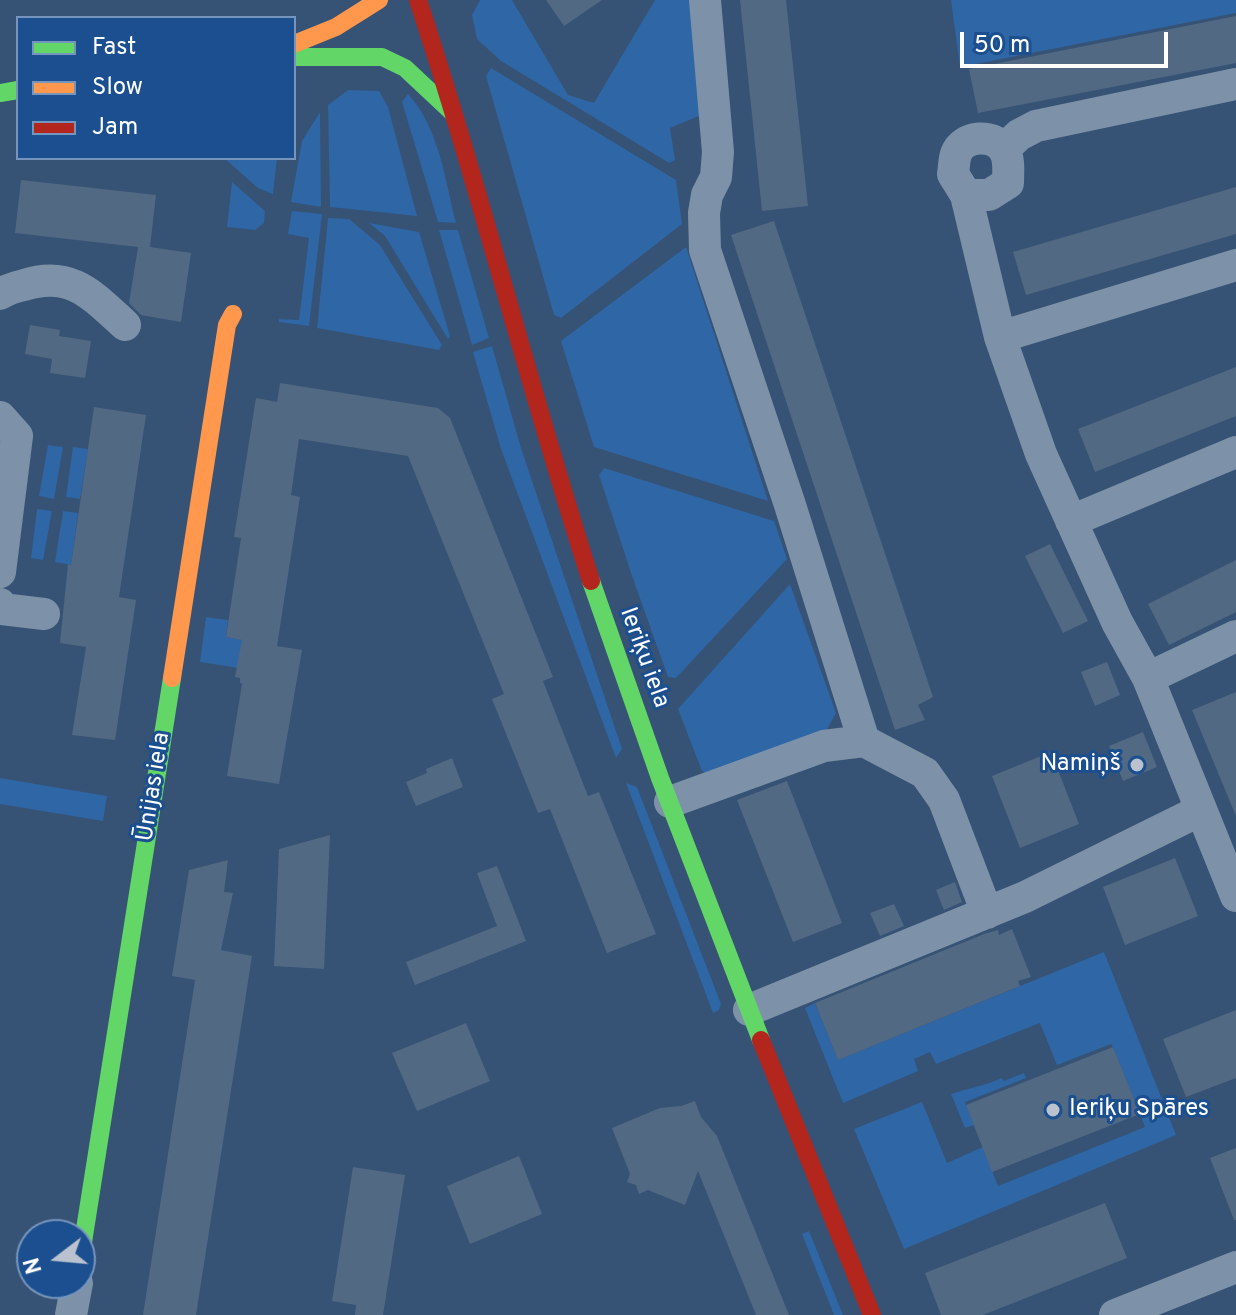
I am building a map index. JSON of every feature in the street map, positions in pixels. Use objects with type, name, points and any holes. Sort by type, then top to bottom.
[{"type":"main road","points":[[296,43],[336,27],[379,0]]},
{"type":"main road","name":"Ieriķu iela","points":[[418,0],[596,595],[749,1010],[872,1315]]},
{"type":"main road","points":[[296,57],[382,57],[405,68],[453,113]]},
{"type":"main road","name":"Ūnijas iela","points":[[87,1219],[227,325],[233,314]]},
{"type":"street","points":[[705,0],[718,152],[716,177],[707,195],[704,213],[705,250],[864,741]]},
{"type":"street","points":[[1004,149],[1019,135],[1036,126],[1236,84]]},
{"type":"street","points":[[966,195],[989,195],[1008,183],[1009,165],[1004,149],[991,139],[977,138],[964,143],[956,152],[953,174],[966,195],[1000,337],[1041,454],[1117,622],[1148,678],[1236,896]]},
{"type":"street","points":[[1000,337],[1236,265]]},
{"type":"street","points":[[0,294],[45,278],[64,281],[89,292],[125,325]]},
{"type":"street","points":[[0,417],[17,436],[0,572]]},
{"type":"street","points":[[1071,521],[1236,452]]},
{"type":"street","points":[[0,604],[2,609],[44,614]]},
{"type":"street","points":[[1148,678],[1236,636]]},
{"type":"street","points":[[670,802],[824,746],[864,741],[925,773],[944,800],[987,913]]},
{"type":"street","points":[[749,1010],[1025,897],[1201,810]]},
{"type":"street","points":[[1115,1315],[1236,1267]]},
{"type":"shaded area","points":[[480,0],[512,0],[568,95],[594,103],[655,0],[695,0],[706,113],[670,128],[675,160],[669,163],[501,61],[477,39],[472,15]]},
{"type":"shaded area","points":[[951,0],[1236,0],[1236,13],[960,67]]},
{"type":"shaded area","points":[[491,68],[676,180],[682,224],[561,318],[554,315],[486,76]]},
{"type":"shaded area","points":[[348,90],[379,91],[388,107],[417,216],[330,207],[328,105]]},
{"type":"shaded area","points":[[408,94],[419,107],[434,138],[456,223],[438,222],[402,102]]},
{"type":"shaded area","points":[[320,112],[321,207],[291,202],[302,141]]},
{"type":"shaded area","points":[[226,160],[277,160],[273,194],[258,188]]},
{"type":"shaded area","points":[[232,182],[265,211],[264,223],[255,230],[227,227]]},
{"type":"shaded area","points":[[292,211],[322,214],[309,326],[279,322],[279,319],[299,320],[309,238],[288,234]]},
{"type":"shaded area","points":[[328,218],[349,219],[380,245],[442,345],[439,350],[317,328]]},
{"type":"shaded area","points":[[369,223],[419,232],[450,336],[448,339],[385,236]]},
{"type":"shaded area","points":[[439,230],[458,230],[489,338],[472,345]]},
{"type":"shaded area","points":[[686,247],[768,501],[594,447],[561,341]]},
{"type":"shaded area","points":[[492,346],[521,448],[622,749],[616,758],[501,449],[473,352]]},
{"type":"shaded area","points":[[48,445],[63,447],[54,499],[39,496]]},
{"type":"shaded area","points":[[73,447],[88,449],[80,499],[66,497]]},
{"type":"shaded area","points":[[604,468],[774,521],[787,559],[676,678],[668,677],[632,576],[599,475]]},
{"type":"shaded area","points":[[37,509],[52,511],[43,560],[31,558]]},
{"type":"shaded area","points":[[63,511],[78,513],[71,565],[55,562]]},
{"type":"shaded area","points":[[790,584],[836,713],[826,731],[712,775],[702,771],[678,709]]},
{"type":"shaded area","points":[[206,617],[228,620],[226,637],[250,641],[245,669],[200,662]]},
{"type":"shaded area","points":[[0,778],[107,796],[103,821],[0,804]]},
{"type":"shaded area","points":[[626,783],[637,787],[721,1004],[719,1010],[713,1013]]},
{"type":"shaded area","points":[[1104,952],[1176,1135],[904,1249],[854,1129],[922,1102],[947,1163],[983,1147],[998,1186],[1145,1127],[1113,1047],[1111,1044],[1057,1065],[1040,1023],[936,1064],[930,1052],[914,1059],[918,1071],[843,1103],[805,1008],[815,1003],[838,1060]]},
{"type":"shaded area","points":[[1024,1073],[1026,1078],[965,1102],[974,1125],[965,1128],[951,1094]]},
{"type":"shaded area","points":[[809,1231],[843,1315],[834,1315],[802,1234]]},
{"type":"building","points":[[546,0],[602,0],[564,26]]},
{"type":"building","points":[[740,0],[786,0],[808,206],[762,211]]},
{"type":"building","points":[[1236,16],[1236,63],[978,113],[969,69]]},
{"type":"building","points":[[21,180],[156,195],[150,247],[191,253],[181,322],[141,315],[129,303],[138,247],[15,233]]},
{"type":"building","points":[[1236,187],[1236,234],[1026,295],[1013,252]]},
{"type":"building","points":[[774,221],[933,697],[918,705],[925,720],[895,730],[731,235]]},
{"type":"building","points":[[30,325],[60,330],[59,336],[91,341],[85,378],[50,373],[52,359],[25,354]]},
{"type":"building","points":[[1236,367],[1236,416],[1095,472],[1078,429]]},
{"type":"building","points":[[280,383],[438,408],[450,418],[553,677],[543,681],[588,796],[599,792],[656,934],[607,953],[550,809],[538,813],[492,699],[504,694],[408,456],[299,439],[291,495],[300,497],[277,646],[302,650],[279,784],[227,776],[242,684],[240,678],[235,677],[242,640],[226,637],[241,538],[234,537],[256,398],[277,402]]},
{"type":"building","points":[[94,407],[146,415],[119,597],[136,600],[115,740],[72,735],[86,647],[60,643],[68,564],[71,565]]},
{"type":"building","points":[[1050,544],[1088,621],[1063,633],[1025,556]]},
{"type":"building","points":[[1236,560],[1236,612],[1169,645],[1148,604]]},
{"type":"building","points":[[1107,662],[1120,695],[1095,706],[1081,672]]},
{"type":"building","points":[[1236,692],[1236,816],[1192,710]]},
{"type":"building","points":[[1143,732],[1157,767],[1123,781],[1109,746]]},
{"type":"building","points":[[1051,752],[1079,824],[1020,848],[992,776]]},
{"type":"building","points":[[452,758],[463,787],[416,806],[406,782]]},
{"type":"building","points":[[787,781],[842,923],[793,942],[737,800]]},
{"type":"building","points":[[330,835],[324,969],[274,966],[279,849]]},
{"type":"building","points":[[1175,858],[1198,916],[1125,945],[1103,887]]},
{"type":"building","points":[[228,860],[224,892],[233,893],[221,950],[252,956],[196,1315],[143,1315],[195,980],[172,976],[189,870]]},
{"type":"building","points":[[497,866],[526,941],[415,985],[406,962],[497,926],[477,873]]},
{"type":"building","points":[[955,882],[962,902],[944,910],[936,890]]},
{"type":"building","points":[[894,904],[904,926],[880,936],[870,913]]},
{"type":"building","points":[[1012,929],[1031,977],[1018,981],[1020,986],[838,1060],[815,1003],[984,934],[998,930],[999,935]]},
{"type":"building","points":[[1236,1010],[1236,1078],[1186,1097],[1163,1039]]},
{"type":"building","points":[[466,1023],[490,1081],[417,1111],[392,1053]]},
{"type":"building","name":"Ieriķu Spāres","points":[[1113,1047],[1140,1114],[992,1172],[966,1105]]},
{"type":"building","points":[[695,1101],[701,1117],[717,1136],[789,1315],[756,1315],[698,1171],[685,1205],[648,1190],[639,1194],[636,1185],[627,1182],[630,1174],[612,1128],[660,1108]]},
{"type":"building","points":[[1236,1148],[1236,1220],[1234,1220],[1210,1158]]},
{"type":"building","points":[[519,1156],[542,1214],[470,1244],[447,1186]]},
{"type":"building","points":[[353,1167],[405,1175],[383,1315],[355,1315],[356,1305],[332,1301]]},
{"type":"building","points":[[1105,1203],[1127,1258],[983,1315],[941,1315],[925,1273]]},
{"type":"traffic: fast","points":[[296,57],[382,57],[405,68],[453,113]]},
{"type":"traffic: fast","points":[[0,93],[16,90]]},
{"type":"traffic: fast","points":[[591,581],[660,778],[761,1040]]},
{"type":"traffic: fast","points":[[87,1219],[172,678]]},
{"type":"traffic: slow","points":[[296,43],[336,27],[379,0]]},
{"type":"traffic: slow","points":[[172,678],[227,325],[233,314]]},
{"type":"traffic: jam","points":[[418,0],[591,581]]},
{"type":"traffic: jam","points":[[761,1040],[872,1315]]},
{"type":"place","name":"Namiņš","points":[[1137,765]]},
{"type":"place","name":"Ieriķu Spāres","points":[[1053,1110]]}]
